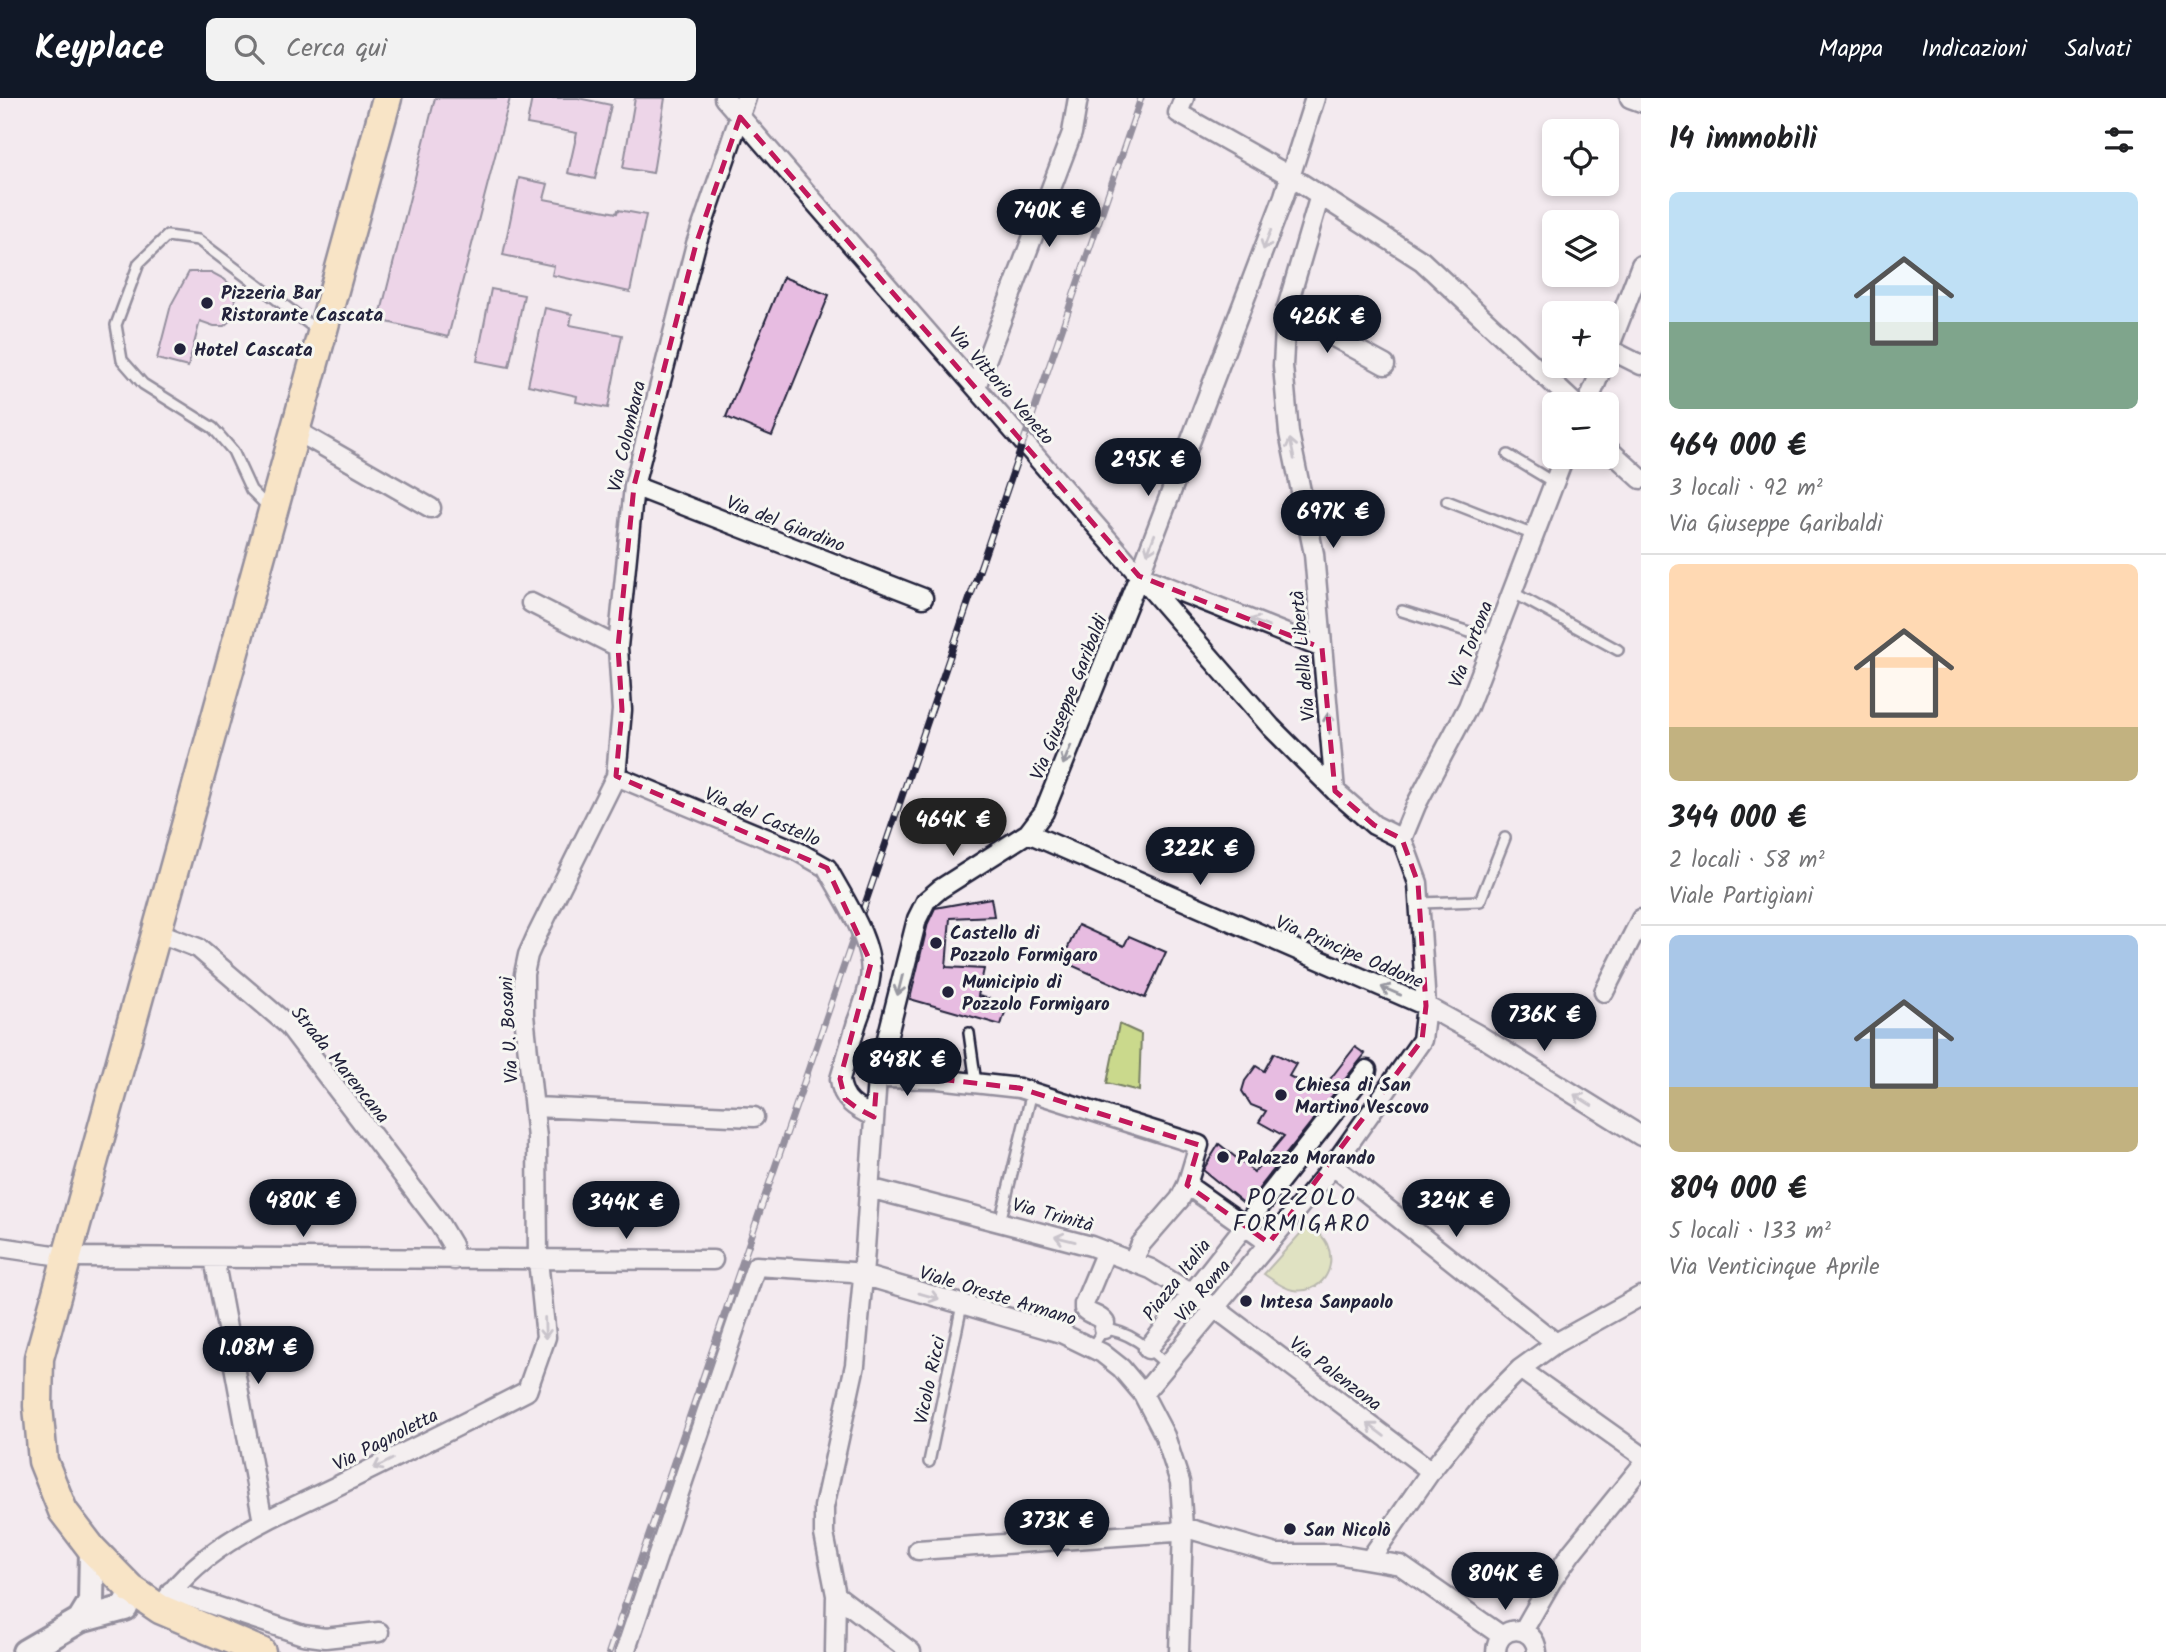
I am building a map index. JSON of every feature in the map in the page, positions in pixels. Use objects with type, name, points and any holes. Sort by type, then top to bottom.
[{"type":"main road","points":[[261,1652],[166,1600],[128,1598],[63,1511],[43,1461],[38,1406],[39,1358],[387,98]]},
{"type":"street","name":"Via Vittorio Veneto","points":[[724,98],[1271,727],[1335,791],[1374,825],[1402,839]]},
{"type":"street","name":"Via Colombara","points":[[616,776],[622,710],[618,647],[634,486],[696,244],[746,98]]},
{"type":"street","points":[[976,387],[1072,133],[1078,98]]},
{"type":"street","points":[[1184,98],[1178,113],[1290,176],[1422,261],[1562,392]]},
{"type":"street","name":"Via Giuseppe Garibaldi","points":[[835,1652],[836,1595],[824,1534],[824,1507],[855,1364],[877,1078],[917,919],[926,901],[940,889],[1028,833],[1044,812],[1139,576],[1290,176],[1315,98]]},
{"type":"street","points":[[1630,98],[1641,102]]},
{"type":"street","name":"Via della Libertà","points":[[1320,195],[1286,311],[1283,366],[1289,433],[1314,554],[1335,791]]},
{"type":"street","points":[[1619,323],[1641,265]]},
{"type":"street","points":[[1286,311],[1385,365]]},
{"type":"street","points":[[1619,360],[1641,365]]},
{"type":"street","points":[[295,430],[432,508]]},
{"type":"street","points":[[1619,459],[1641,479]]},
{"type":"street","name":"Via Tortona","points":[[1402,839],[1416,805],[1468,707],[1559,469]]},
{"type":"street","name":"Via del Giardino","points":[[634,486],[922,598]]},
{"type":"street","points":[[1139,576],[1322,648]]},
{"type":"street","points":[[531,603],[618,647]]},
{"type":"street","name":"Via del Castello","points":[[616,776],[797,851],[827,868],[868,946],[869,954],[870,980],[840,1079],[841,1089],[845,1099],[874,1117]]},
{"type":"street","name":"Via U. Bosani","points":[[538,1261],[537,1138],[524,1015],[524,974],[528,956],[616,776]]},
{"type":"street","name":"Via Principe Oddone","points":[[1028,833],[1426,1006],[1477,1034],[1641,1136]]},
{"type":"street","name":"Via Roma","points":[[1143,1394],[1333,1166],[1422,1040],[1426,1006],[1419,883],[1402,839]]},
{"type":"street","points":[[1604,992],[1641,919]]},
{"type":"street","name":"Strada Marencana","points":[[157,932],[198,948],[289,1026],[439,1223],[452,1245],[454,1260]]},
{"type":"street","name":"Piazza Italia","points":[[1148,1349],[1367,1070]]},
{"type":"street","points":[[877,1078],[938,1079],[1019,1088],[1199,1145],[1188,1185],[1180,1199],[1141,1244],[1133,1262]]},
{"type":"street","points":[[534,1107],[754,1116]]},
{"type":"street","points":[[1333,1166],[1556,1343]]},
{"type":"street","points":[[1188,1185],[1269,1243]]},
{"type":"street","name":"Via Trinità","points":[[869,1188],[1106,1251],[1151,1269],[1215,1308]]},
{"type":"street","points":[[0,1247],[67,1257],[713,1260]]},
{"type":"street","points":[[1104,1329],[1105,1323],[1101,1317],[1087,1312],[1084,1304],[1106,1251]]},
{"type":"street","points":[[214,1258],[263,1522]]},
{"type":"street","name":"Via Pagnoletta","points":[[166,1600],[183,1578],[215,1551],[263,1522],[527,1391],[546,1337],[538,1261]]},
{"type":"street","name":"Viale Oreste Armano","points":[[625,1652],[756,1266],[852,1272],[1061,1333],[1091,1348],[1121,1368],[1143,1394],[1165,1436],[1180,1482],[1182,1527],[1179,1652]]},
{"type":"street","points":[[1370,1559],[1431,1471],[1485,1404],[1520,1369],[1556,1343],[1641,1296]]},
{"type":"street","name":"Via Palenzona","points":[[1215,1308],[1431,1471]]},
{"type":"street","points":[[1520,1369],[1641,1455]]},
{"type":"street","points":[[1523,1631],[1550,1582],[1641,1467]]},
{"type":"street","points":[[918,1550],[1174,1532],[1182,1527],[1276,1554],[1336,1554],[1400,1565],[1497,1648],[1512,1630],[1523,1631],[1533,1638],[1537,1652]]},
{"type":"street","points":[[86,1611],[92,1549]]},
{"type":"street","points":[[836,1595],[911,1652]]},
{"type":"street","points":[[25,1652],[86,1611],[128,1598]]},
{"type":"street","points":[[166,1600],[303,1635],[325,1638],[379,1632]]},
{"type":"lane","points":[[273,511],[251,490],[233,450],[213,428],[143,384],[122,360],[116,325],[139,262],[167,236],[198,240],[322,334]]},
{"type":"lane","points":[[1508,455],[1553,482]]},
{"type":"lane","points":[[1447,501],[1534,535]]},
{"type":"lane","points":[[1512,592],[1618,650]]},
{"type":"lane","points":[[1402,611],[1495,640]]},
{"type":"lane","points":[[1420,903],[1480,901],[1506,838]]},
{"type":"lane","points":[[969,1033],[976,1083]]},
{"type":"lane","points":[[1000,1222],[1032,1092]]},
{"type":"lane","name":"Vicolo Ricci","points":[[929,1462],[962,1305]]},
{"type":"lane","points":[[1091,1348],[1104,1329]]},
{"type":"lane","name":"Piazza Italia","points":[[1104,1329],[1132,1337],[1167,1365]]},
{"type":"highlighted area","points":[[740,117],[1139,576],[1322,648],[1335,791],[1374,825],[1402,839],[1418,883],[1426,1006],[1422,1040],[1269,1243],[1187,1185],[1199,1145],[1019,1088],[938,1079],[877,1078],[874,1117],[857,1108],[845,1099],[840,1079],[871,963],[827,868],[616,776],[622,710],[618,647],[634,486],[696,244]]},
{"type":"green space","points":[[1119,1024],[1141,1034],[1139,1091],[1107,1083]]},
{"type":"green space","points":[[1309,1224],[1327,1244],[1330,1253],[1328,1270],[1325,1278],[1312,1288],[1289,1289],[1264,1274]]},
{"type":"building","points":[[435,98],[510,98],[448,337],[379,320]]},
{"type":"building","points":[[532,98],[578,98],[611,105],[595,179],[568,173],[577,133],[527,124]]},
{"type":"building","points":[[635,98],[665,98],[653,173],[623,168]]},
{"type":"building","points":[[519,178],[548,184],[544,199],[617,213],[618,210],[646,215],[630,292],[552,275],[554,266],[503,255]]},
{"type":"building","points":[[189,272],[211,272],[224,279],[233,287],[235,302],[233,318],[224,326],[200,321],[188,367],[157,359],[171,305]]},
{"type":"building","points":[[783,277],[829,295],[772,436],[726,417]]},
{"type":"building","points":[[491,289],[524,295],[509,367],[477,361]]},
{"type":"building","points":[[545,308],[572,314],[570,325],[622,335],[608,408],[576,402],[577,396],[528,385]]},
{"type":"building","name":"Castello di Pozzolo Formigaro","points":[[991,898],[994,916],[950,918],[946,967],[984,969],[978,996],[1008,1003],[1001,1025],[910,999],[928,923],[935,908]]},
{"type":"building","points":[[1078,925],[1124,946],[1129,936],[1166,952],[1145,998],[1062,961]]},
{"type":"building","points":[[1355,1047],[1365,1054],[1246,1205],[1203,1170],[1219,1144],[1254,1172],[1284,1136],[1259,1122],[1266,1111],[1251,1105],[1242,1091],[1245,1081],[1256,1066],[1264,1071],[1274,1053],[1296,1064],[1289,1076],[1320,1092]]},
{"type":"railway","points":[[609,1652],[1141,98]]},
{"type":"place","name":"Pizzeria Bar Ristorante Cascata","points":[[207,303]]},
{"type":"place","name":"Hotel Cascata","points":[[180,349]]},
{"type":"place","name":"Castello di Pozzolo Formigaro","points":[[936,943]]},
{"type":"place","name":"Municipio di Pozzolo Formigaro","points":[[948,992]]},
{"type":"place","name":"Chiesa di San Martino Vescovo","points":[[1281,1095]]},
{"type":"place","name":"Palazzo Morando","points":[[1223,1157]]},
{"type":"place","name":"Intesa Sanpaolo","points":[[1246,1301]]},
{"type":"place","name":"San Nicolò","points":[[1290,1529]]},
{"type":"district","name":"POZZOLO FORMIGARO","points":[[1302,1210]]}]
